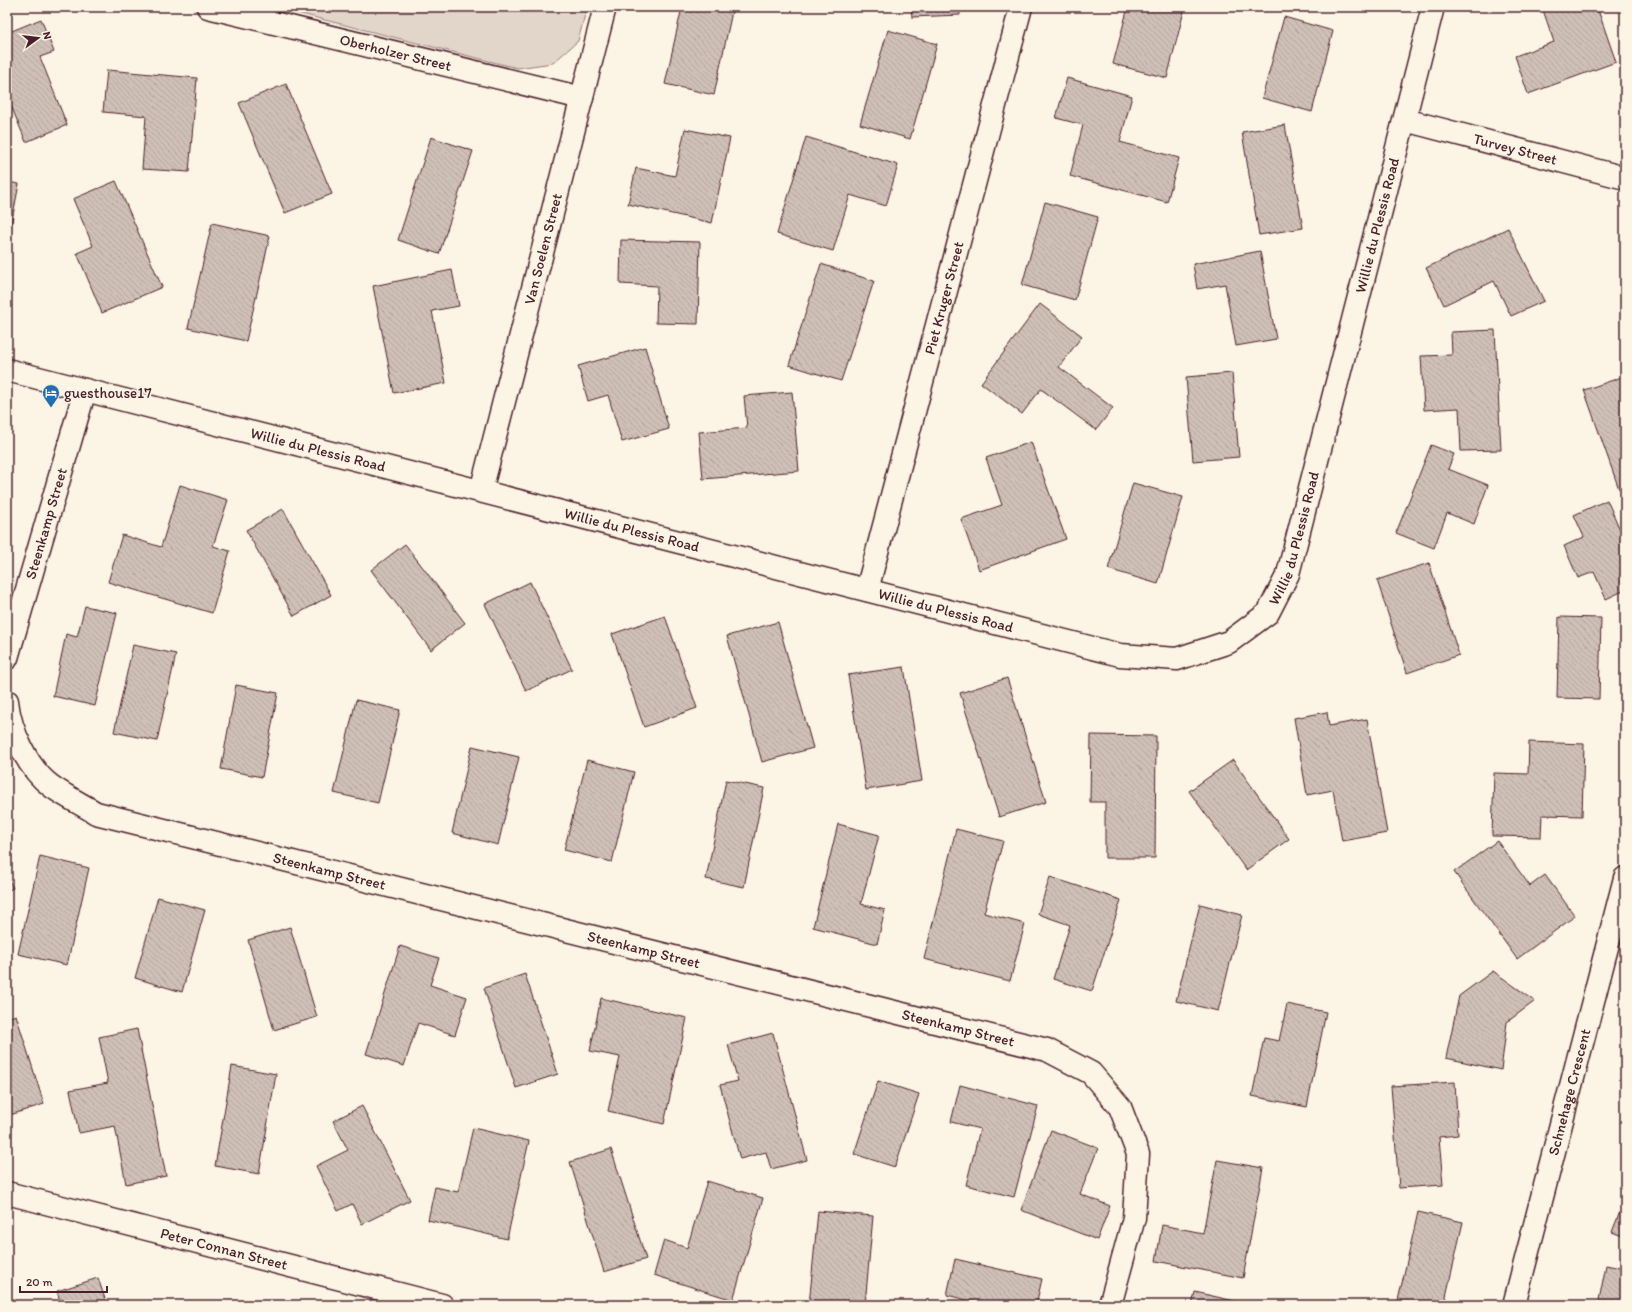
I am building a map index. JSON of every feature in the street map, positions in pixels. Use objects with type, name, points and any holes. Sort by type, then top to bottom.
[{"type":"street","name":"Oberholzer Street","points":[[208,7],[582,98]]},
{"type":"street","name":"Van Soelen Street","points":[[481,491],[605,7]]},
{"type":"street","name":"Piet Kruger Street","points":[[867,590],[1020,7]]},
{"type":"street","name":"Willie du Plessis Road","points":[[7,370],[1120,655],[1177,659],[1229,642],[1268,613],[1288,574],[1433,7]]},
{"type":"street","name":"Turvey Street","points":[[1405,120],[1625,178]]},
{"type":"street","name":"Steenkamp Street","points":[[7,658],[85,390]]},
{"type":"street","name":"Steenkamp Street","points":[[7,701],[8,714],[23,754],[50,785],[96,813],[1047,1050],[1091,1073],[1120,1107],[1138,1154],[1134,1218],[1110,1305]]},
{"type":"street","name":"Schnehage Crescent","points":[[1514,1305],[1625,878]]},
{"type":"street","name":"Peter Connan Street","points":[[7,1193],[442,1305]]},
{"type":"shaded area","points":[[273,7],[587,7],[578,41],[553,63],[517,68]]},
{"type":"building","points":[[682,7],[733,7],[714,95],[665,84]]},
{"type":"building","points":[[911,7],[959,7],[960,15],[912,17]]},
{"type":"building","points":[[1128,7],[1185,7],[1167,78],[1113,64]]},
{"type":"building","points":[[1551,7],[1597,7],[1616,62],[1528,94],[1515,56],[1554,42],[1543,10]]},
{"type":"building","points":[[1284,17],[1333,31],[1312,112],[1262,98]]},
{"type":"building","points":[[41,19],[54,52],[40,57],[67,125],[26,142],[7,96],[7,33]]},
{"type":"building","points":[[888,30],[937,44],[910,139],[860,124]]},
{"type":"building","points":[[107,70],[197,78],[189,172],[142,169],[146,116],[103,112]]},
{"type":"building","points":[[1067,78],[1132,96],[1120,142],[1179,158],[1167,202],[1070,176],[1083,125],[1056,118]]},
{"type":"building","points":[[286,84],[332,194],[285,213],[239,103]]},
{"type":"building","points":[[1285,125],[1303,228],[1259,235],[1242,132]]},
{"type":"building","points":[[685,129],[730,138],[712,223],[628,204],[636,168],[675,176]]},
{"type":"building","points":[[431,137],[473,151],[439,254],[398,240]]},
{"type":"building","points":[[806,137],[898,165],[886,206],[850,195],[833,251],[777,234]]},
{"type":"building","points":[[116,181],[162,287],[102,313],[77,253],[93,246],[73,199]]},
{"type":"building","points":[[7,182],[19,184],[7,246]]},
{"type":"building","points":[[1045,202],[1098,217],[1075,300],[1022,285]]},
{"type":"building","points":[[212,223],[270,236],[246,341],[188,328]]},
{"type":"building","points":[[1508,228],[1544,301],[1511,316],[1494,281],[1444,305],[1426,268]]},
{"type":"building","points":[[621,240],[700,242],[698,324],[656,323],[657,286],[620,284]]},
{"type":"building","points":[[1260,251],[1276,339],[1236,346],[1225,284],[1197,289],[1193,264]]},
{"type":"building","points":[[821,264],[874,281],[841,381],[789,365]]},
{"type":"building","points":[[452,270],[459,306],[432,311],[446,383],[394,393],[373,286]]},
{"type":"building","points":[[1040,304],[1082,336],[1059,367],[1113,408],[1096,430],[1041,389],[1022,414],[981,383]]},
{"type":"building","points":[[1495,330],[1501,450],[1461,451],[1459,408],[1424,410],[1421,356],[1452,355],[1451,332]]},
{"type":"building","points":[[645,347],[669,429],[622,442],[608,395],[588,401],[578,366]]},
{"type":"building","points":[[1232,373],[1239,457],[1193,461],[1186,377]]},
{"type":"building","points":[[1625,376],[1625,486],[1619,489],[1584,390]]},
{"type":"building","points":[[792,392],[799,471],[703,479],[699,432],[747,428],[744,396]]},
{"type":"building","points":[[1031,442],[1066,539],[979,570],[961,519],[1002,505],[986,458]]},
{"type":"building","points":[[1431,445],[1454,454],[1448,469],[1488,485],[1474,524],[1447,513],[1434,548],[1396,533]]},
{"type":"building","points":[[1133,483],[1183,497],[1158,584],[1108,569]]},
{"type":"building","points":[[180,485],[228,500],[213,546],[230,551],[212,613],[108,582],[122,535],[161,547]]},
{"type":"building","points":[[1607,500],[1625,541],[1625,590],[1606,599],[1594,572],[1578,578],[1564,546],[1584,537],[1574,515]]},
{"type":"building","points":[[283,509],[331,595],[294,616],[246,530]]},
{"type":"building","points":[[405,544],[465,623],[431,650],[371,570]]},
{"type":"building","points":[[1429,563],[1459,655],[1407,673],[1377,580]]},
{"type":"building","points":[[530,582],[572,669],[526,691],[485,604]]},
{"type":"building","points":[[85,606],[117,613],[95,706],[53,696],[66,634],[77,637]]},
{"type":"building","points":[[665,616],[697,708],[644,727],[612,634]]},
{"type":"building","points":[[1559,617],[1601,618],[1599,699],[1557,698]]},
{"type":"building","points":[[778,622],[813,748],[762,762],[727,636]]},
{"type":"building","points":[[133,645],[176,654],[157,741],[114,732]]},
{"type":"building","points":[[904,667],[922,781],[866,790],[848,675]]},
{"type":"building","points":[[1007,678],[1046,802],[999,817],[960,693]]},
{"type":"building","points":[[236,685],[278,693],[262,777],[221,769]]},
{"type":"building","points":[[356,700],[400,710],[378,803],[334,793]]},
{"type":"building","points":[[1327,712],[1329,726],[1367,719],[1387,833],[1342,841],[1333,790],[1307,795],[1294,718]]},
{"type":"building","points":[[1091,735],[1156,736],[1155,858],[1105,858],[1105,802],[1090,802]]},
{"type":"building","points":[[1529,742],[1584,744],[1582,816],[1542,815],[1541,837],[1492,836],[1494,773],[1528,774]]},
{"type":"building","points":[[472,746],[519,757],[498,845],[452,833]]},
{"type":"building","points":[[587,760],[634,772],[612,862],[564,850]]},
{"type":"building","points":[[1233,760],[1289,839],[1246,870],[1189,791]]},
{"type":"building","points":[[726,780],[764,788],[744,887],[706,879]]},
{"type":"building","points":[[838,824],[879,835],[861,904],[885,910],[877,944],[813,927]]},
{"type":"building","points":[[956,829],[1003,841],[984,913],[1025,924],[1010,981],[924,959]]},
{"type":"building","points":[[1497,841],[1530,886],[1545,875],[1575,916],[1517,959],[1454,872]]},
{"type":"building","points":[[40,856],[89,868],[67,965],[18,954]]},
{"type":"building","points":[[7,876],[13,888],[7,891]]},
{"type":"building","points":[[1050,877],[1121,900],[1092,991],[1053,979],[1070,925],[1038,914]]},
{"type":"building","points":[[158,897],[205,910],[182,992],[135,978]]},
{"type":"building","points":[[1200,904],[1242,915],[1218,1011],[1176,1001]]},
{"type":"building","points":[[290,927],[317,1017],[274,1030],[248,940]]},
{"type":"building","points":[[400,946],[439,958],[430,985],[467,997],[455,1035],[418,1023],[404,1066],[366,1054]]},
{"type":"building","points":[[1493,971],[1535,1001],[1507,1022],[1501,1070],[1446,1058],[1459,996]]},
{"type":"building","points":[[525,974],[558,1074],[516,1088],[484,988]]},
{"type":"building","points":[[601,998],[687,1018],[664,1124],[608,1111],[620,1057],[590,1051]]},
{"type":"building","points":[[1287,1004],[1326,1012],[1307,1107],[1252,1096],[1264,1038],[1279,1041]]},
{"type":"building","points":[[16,1015],[44,1104],[7,1116],[7,1018]]},
{"type":"building","points":[[137,1029],[166,1176],[126,1184],[115,1126],[79,1133],[70,1090],[108,1083],[99,1037]]},
{"type":"building","points":[[773,1033],[807,1160],[771,1169],[766,1152],[740,1159],[720,1085],[738,1081],[728,1045]]},
{"type":"building","points":[[232,1066],[276,1074],[259,1174],[215,1166]]},
{"type":"building","points":[[878,1081],[919,1094],[895,1167],[854,1154]]},
{"type":"building","points":[[1455,1082],[1458,1135],[1439,1137],[1443,1185],[1399,1188],[1391,1086]]},
{"type":"building","points":[[960,1085],[1038,1106],[1014,1197],[966,1185],[980,1129],[951,1122]]},
{"type":"building","points":[[362,1106],[410,1200],[362,1224],[352,1204],[338,1211],[316,1166],[348,1150],[333,1121]]},
{"type":"building","points":[[473,1128],[529,1141],[507,1239],[428,1220],[435,1187],[458,1192]]},
{"type":"building","points":[[1051,1130],[1098,1148],[1080,1194],[1110,1206],[1097,1240],[1021,1210]]},
{"type":"building","points":[[611,1149],[646,1259],[604,1272],[570,1162]]},
{"type":"building","points":[[1217,1160],[1263,1168],[1243,1278],[1156,1261],[1162,1225],[1203,1233]]},
{"type":"building","points":[[707,1181],[763,1198],[733,1300],[654,1275],[664,1240],[687,1248]]},
{"type":"building","points":[[1625,1199],[1625,1237],[1612,1232]]},
{"type":"building","points":[[818,1211],[873,1216],[865,1305],[809,1305]]},
{"type":"building","points":[[1418,1212],[1463,1222],[1444,1305],[1397,1305]]},
{"type":"building","points":[[955,1259],[1042,1279],[1036,1305],[986,1305],[947,1295]]},
{"type":"building","points":[[1606,1265],[1625,1269],[1625,1305],[1598,1305]]},
{"type":"building","points":[[98,1278],[107,1305],[61,1305],[57,1291]]},
{"type":"building","points":[[1195,1292],[1252,1305],[1192,1305]]},
{"type":"place","name":"guesthouse17","points":[[51,408]]}]
